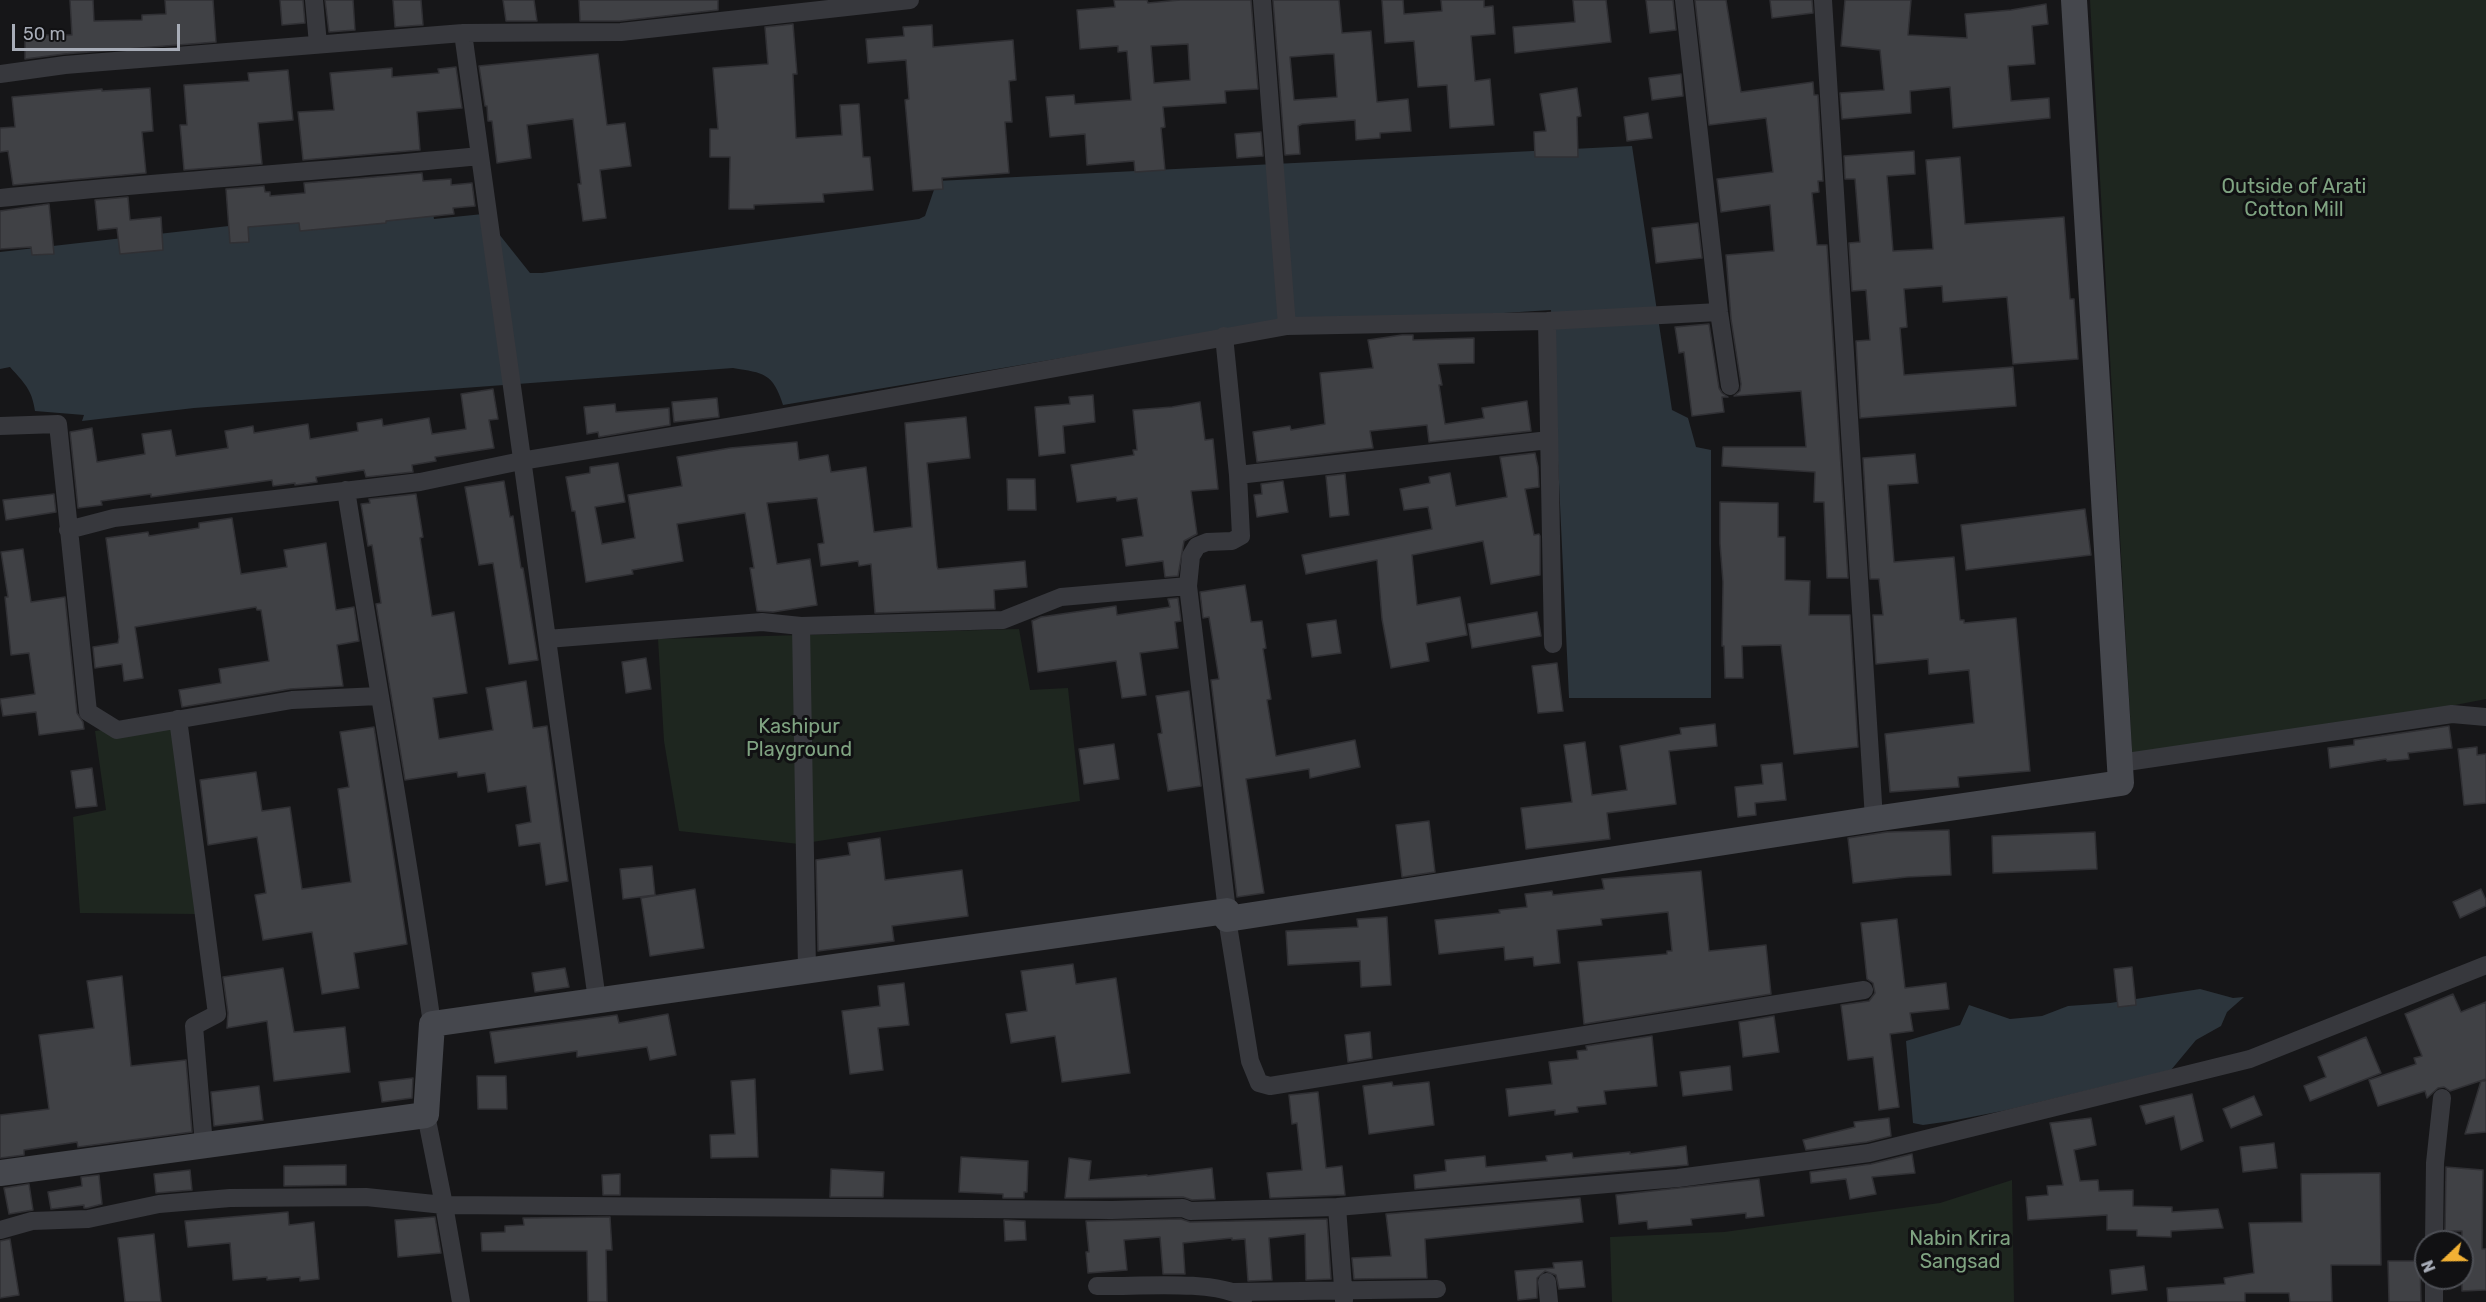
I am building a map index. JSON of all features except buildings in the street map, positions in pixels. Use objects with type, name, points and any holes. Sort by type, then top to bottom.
[{"type":"street","points":[[314,0],[318,44]]},
{"type":"street","points":[[0,74],[64,65],[463,33],[621,32],[910,0]]},
{"type":"street","points":[[1262,0],[1287,326]]},
{"type":"street","points":[[1684,0],[1719,312],[1730,386]]},
{"type":"street","points":[[1823,0],[1874,819]]},
{"type":"street","points":[[432,1024],[807,970],[1227,915],[2121,783],[2074,0]]},
{"type":"street","points":[[463,33],[597,1000]]},
{"type":"street","points":[[0,198],[181,180],[391,165],[479,156]]},
{"type":"street","points":[[68,530],[114,518],[420,482],[521,461],[752,423],[1287,326],[1547,321],[1719,312]]},
{"type":"street","points":[[1547,321],[1553,644]]},
{"type":"street","points":[[1224,336],[1238,475],[1240,536],[1233,541],[1207,542],[1197,546],[1191,556],[1188,586],[1227,915],[1250,1060],[1259,1083],[1270,1086],[1864,990]]},
{"type":"street","points":[[0,426],[58,424],[88,712],[117,730],[292,700],[379,696]]},
{"type":"street","points":[[1238,475],[1549,440]]},
{"type":"street","points":[[346,490],[413,887],[432,1024],[426,1115],[461,1302]]},
{"type":"street","points":[[547,639],[762,622],[801,626],[1004,620],[1061,597],[1188,586]]},
{"type":"street","points":[[801,626],[807,970]]},
{"type":"street","points":[[2120,763],[2452,714],[2486,717]]},
{"type":"street","points":[[178,719],[217,1014],[194,1026],[204,1145]]},
{"type":"street","points":[[0,1230],[32,1221],[88,1219],[159,1204],[230,1198],[366,1197],[444,1206],[1100,1210],[1183,1208],[1191,1211],[1337,1207],[1678,1178],[1869,1153],[2250,1059],[2486,965]]},
{"type":"street","points":[[2434,1230],[2435,1163],[2442,1098]]},
{"type":"street","points":[[0,1173],[426,1115]]},
{"type":"street","points":[[1337,1207],[1344,1296]]},
{"type":"street","points":[[1547,1282],[1549,1302]]},
{"type":"street","points":[[1097,1286],[1203,1287],[1242,1297],[1344,1296],[1437,1289]]},
{"type":"green space","name":"Outside of Arati Cotton Mill","points":[[2090,0],[2486,0],[2486,699],[2133,768]]},
{"type":"green space","name":"Kashipur Playground","points":[[1019,629],[1030,690],[1068,688],[1080,801],[799,844],[679,831],[664,741],[658,639]]},
{"type":"green space","points":[[174,720],[197,914],[80,913],[73,817],[106,810],[95,731]]},
{"type":"green space","name":"Nabin Krira Sangsad","points":[[2012,1180],[2014,1302],[1612,1302],[1610,1237],[1724,1232],[1940,1203]]},
{"type":"shaded area","points":[[1632,146],[1672,410],[1688,418],[1696,447],[1711,450],[1711,698],[1569,698],[1551,310],[1222,331],[783,405],[775,386],[766,376],[733,368],[194,408],[82,421],[84,415],[35,411],[32,397],[23,382],[10,367],[0,369],[0,252],[431,203],[434,219],[483,214],[530,273],[542,273],[919,219],[925,216],[937,181]]},
{"type":"shaded area","points":[[2200,989],[2233,998],[2244,997],[2227,1012],[2221,1026],[2196,1040],[2171,1070],[2007,1110],[1923,1125],[1913,1123],[1906,1041],[1960,1025],[1969,1005],[2010,1019],[2042,1016],[2068,1006],[2110,1003]]}]
